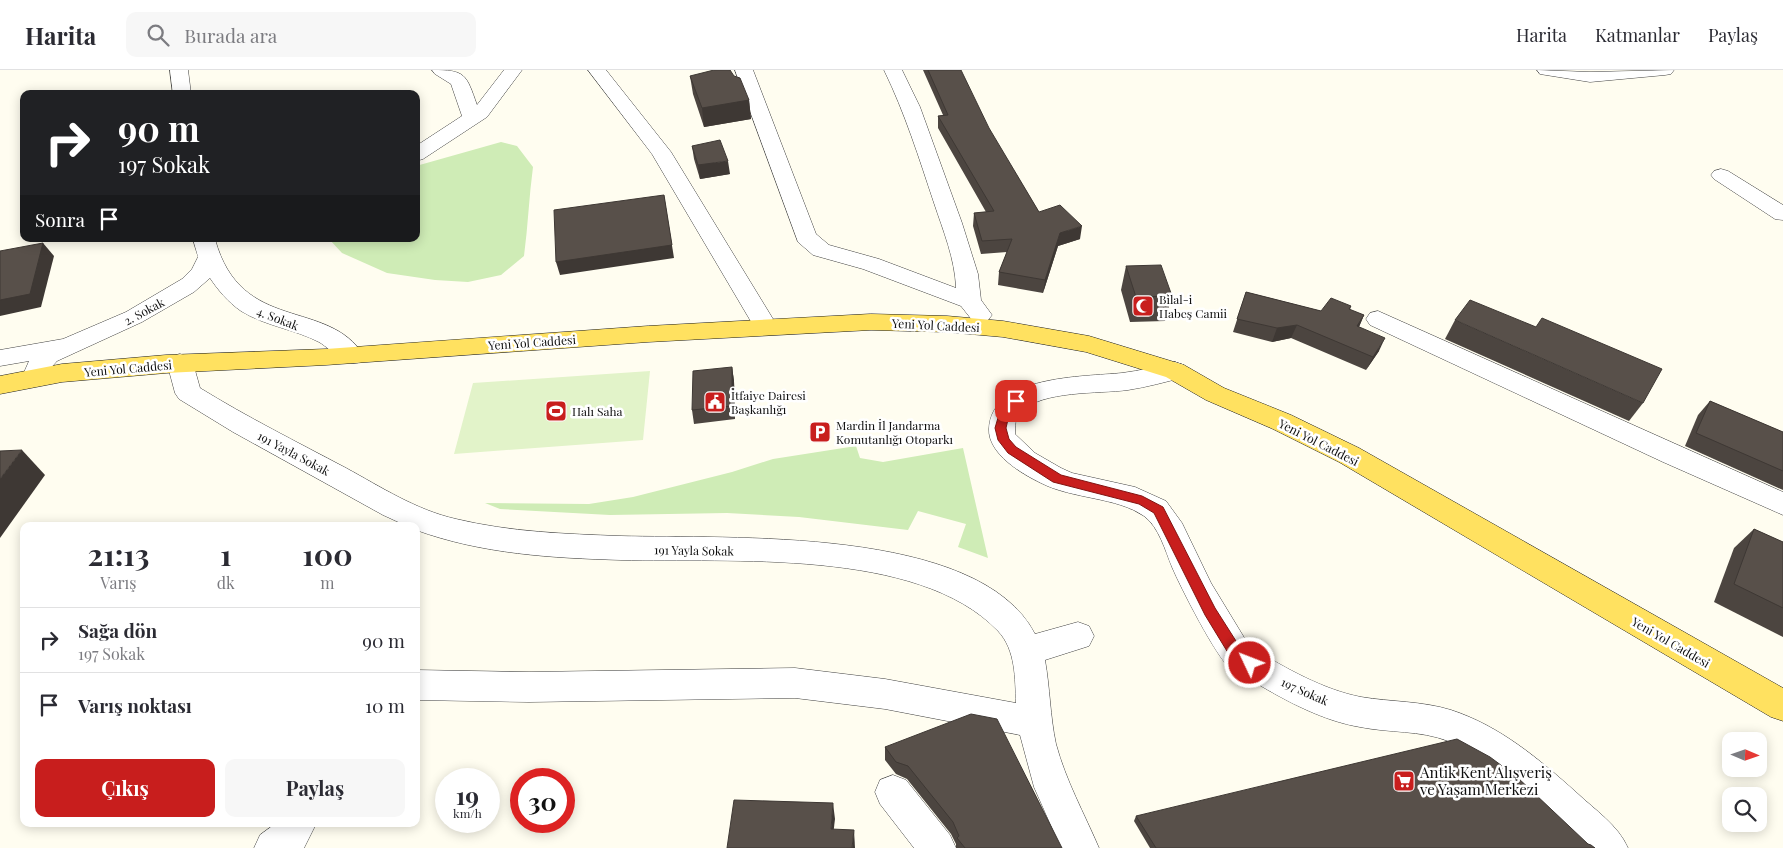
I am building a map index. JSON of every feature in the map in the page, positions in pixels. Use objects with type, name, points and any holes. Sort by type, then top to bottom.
[{"type":"main road","name":"Yeni Yol Caddesi","points":[[0,385],[36,372],[180,363],[345,349],[761,319],[866,312],[974,308],[1124,346],[1184,368],[1298,417],[1348,441],[1783,690]]},
{"type":"main road","name":"Yeni Yol Caddesi","points":[[0,376],[144,356],[345,349],[871,322],[1003,329],[1089,344],[1175,372],[1216,394],[1282,422],[1349,455],[1783,706]]},
{"type":"street","points":[[179,70],[182,90]]},
{"type":"street","points":[[441,70],[459,81],[472,118]]},
{"type":"street","points":[[420,152],[480,113],[513,70]]},
{"type":"street","points":[[597,70],[661,152],[761,319]]},
{"type":"street","points":[[749,70],[806,236],[813,245],[821,250],[871,264],[974,308]]},
{"type":"street","points":[[893,70],[911,108],[951,222],[968,274],[974,308]]},
{"type":"street","points":[[1546,70],[1590,77],[1665,70]]},
{"type":"street","points":[[1721,175],[1783,214]]},
{"type":"street","name":"2. Sokak","points":[[36,372],[48,355],[134,318],[194,282],[204,270],[206,249]]},
{"type":"street","name":"4. Sokak","points":[[206,249],[228,288],[251,307],[345,349]]},
{"type":"street","points":[[1378,319],[1783,504]]},
{"type":"street","name":"2. Sokak","points":[[0,358],[66,346]]},
{"type":"street","name":"191 Yayla Sokak","points":[[180,363],[188,394],[394,509],[424,522],[466,533],[561,546],[783,552],[898,565],[928,572],[979,596],[1008,620],[1020,636],[1031,663],[1035,722],[1046,770],[1080,848]]},
{"type":"street","name":"197 Sokak","points":[[1175,372],[1124,382],[1064,387],[1038,392],[1016,401],[1003,414],[1001,428],[1004,440],[1012,450],[1057,479],[1142,501],[1159,510],[1210,612],[1238,656],[1309,694],[1357,712],[1420,718],[1452,726],[1479,738],[1524,771],[1609,848]]},
{"type":"street","points":[[1026,651],[1078,636]]},
{"type":"street","points":[[420,685],[529,688],[803,684],[881,692],[1035,722]]},
{"type":"street","points":[[893,792],[937,848]]},
{"type":"street","points":[[273,848],[292,834],[296,827]]},
{"type":"green space","points":[[501,142],[517,146],[533,167],[524,256],[501,275],[468,282],[435,280],[387,273],[342,253],[332,242],[420,242],[420,165]]},
{"type":"green space","name":"Halı Saha","points":[[650,371],[643,440],[454,454],[473,383]]},
{"type":"green space","points":[[856,446],[860,458],[883,462],[963,448],[988,558],[958,547],[966,524],[918,511],[908,530],[799,517],[727,513],[610,515],[500,509],[485,503],[589,504],[633,497],[732,472],[773,459]]},
{"type":"building","points":[[714,70],[730,70],[734,76],[740,78],[749,100],[702,108],[690,76]]},
{"type":"building","points":[[928,70],[961,70],[989,128],[1039,212],[1060,205],[1082,226],[1060,233],[1045,280],[999,272],[1012,239],[982,241],[974,213],[994,211],[938,116],[948,115]]},
{"type":"building","points":[[720,140],[728,161],[698,165],[692,146]]},
{"type":"building","points":[[664,195],[672,245],[556,262],[554,210]]},
{"type":"building","points":[[43,243],[30,294],[0,300],[0,251]]},
{"type":"building","points":[[1161,265],[1172,296],[1136,297],[1126,266]]},
{"type":"building","points":[[1246,292],[1321,311],[1331,298],[1351,306],[1349,309],[1364,315],[1357,326],[1385,338],[1373,357],[1297,325],[1277,328],[1237,319]]},
{"type":"building","points":[[1470,300],[1536,327],[1542,318],[1662,369],[1643,403],[1455,320]]},
{"type":"building","name":"İtfaiye Dairesi Başkanlığı","points":[[732,367],[732,406],[692,410],[693,371]]},
{"type":"building","points":[[1710,401],[1783,432],[1783,471],[1696,433]]},
{"type":"building","points":[[22,450],[0,479],[0,451]]},
{"type":"building","points":[[1754,529],[1783,542],[1783,608],[1734,584]]},
{"type":"building","points":[[971,714],[997,719],[1062,848],[965,848],[957,838],[959,836],[953,822],[908,766],[896,762],[885,747]]},
{"type":"building","name":"Antik Kent Alışveriş ve Yaşam Merkezi","points":[[1457,739],[1490,757],[1517,777],[1588,844],[1595,848],[1156,848],[1136,816]]},
{"type":"building","points":[[734,800],[833,803],[831,829],[854,830],[852,848],[727,848]]},
{"type":"place","name":"Bilal-i Habeş Camii","points":[[1143,306]]},
{"type":"place","name":"İtfaiye Dairesi Başkanlığı","points":[[715,402]]},
{"type":"place","name":"Halı Saha","points":[[556,411]]},
{"type":"place","name":"Mardin İl Jandarma Komutanlığı Otoparkı","points":[[820,432]]},
{"type":"place","name":"Antik Kent Alışveriş ve Yaşam Merkezi","points":[[1404,781]]},
{"type":"route","points":[[1016,401],[1003,414],[1001,428],[1004,440],[1012,450],[1057,479],[1142,501],[1159,510],[1210,612],[1238,656],[1250,663]]}]
